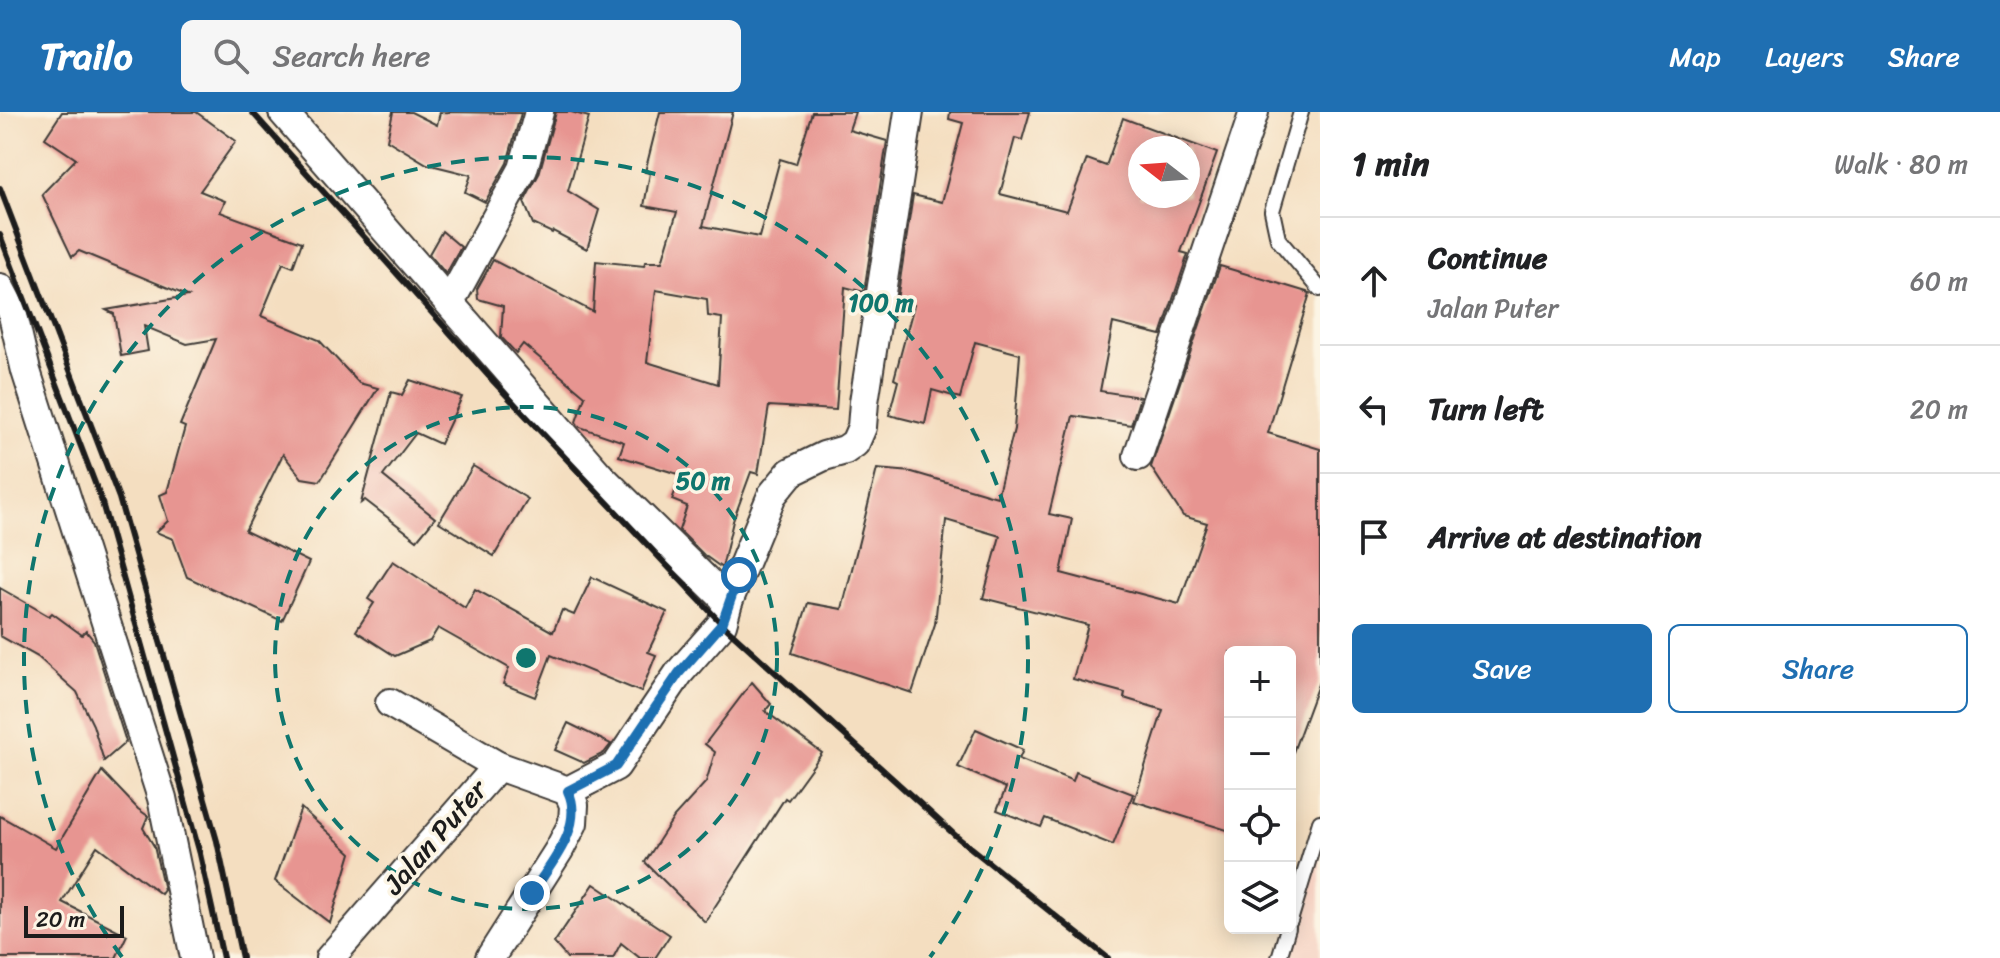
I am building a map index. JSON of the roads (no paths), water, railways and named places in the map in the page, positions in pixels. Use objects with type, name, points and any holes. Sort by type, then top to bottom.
[{"type":"street","points":[[283,112],[599,475],[728,602]]},
{"type":"street","points":[[450,302],[523,169],[539,112]]},
{"type":"street","points":[[490,958],[573,823],[574,805],[568,791],[616,766],[679,673],[722,624],[772,495],[791,472],[855,443],[862,427],[909,112]]},
{"type":"street","points":[[1138,456],[1254,112]]},
{"type":"street","points":[[0,288],[12,311],[26,371],[162,798],[195,958]]},
{"type":"street","points":[[390,703],[498,766]]},
{"type":"street","name":"Jalan Puter","points":[[330,958],[498,766],[568,791]]},
{"type":"lane","points":[[1301,112],[1272,211],[1278,239],[1320,289]]},
{"type":"lane","points":[[1296,901],[1320,822]]},
{"type":"lane","points":[[1279,958],[1286,934]]},
{"type":"railway","points":[[252,112],[494,382],[722,624],[957,837],[1108,958]]},
{"type":"railway","points":[[0,188],[119,498],[217,841],[242,958]]},
{"type":"railway","points":[[0,235],[101,499],[200,854],[223,958]]}]
